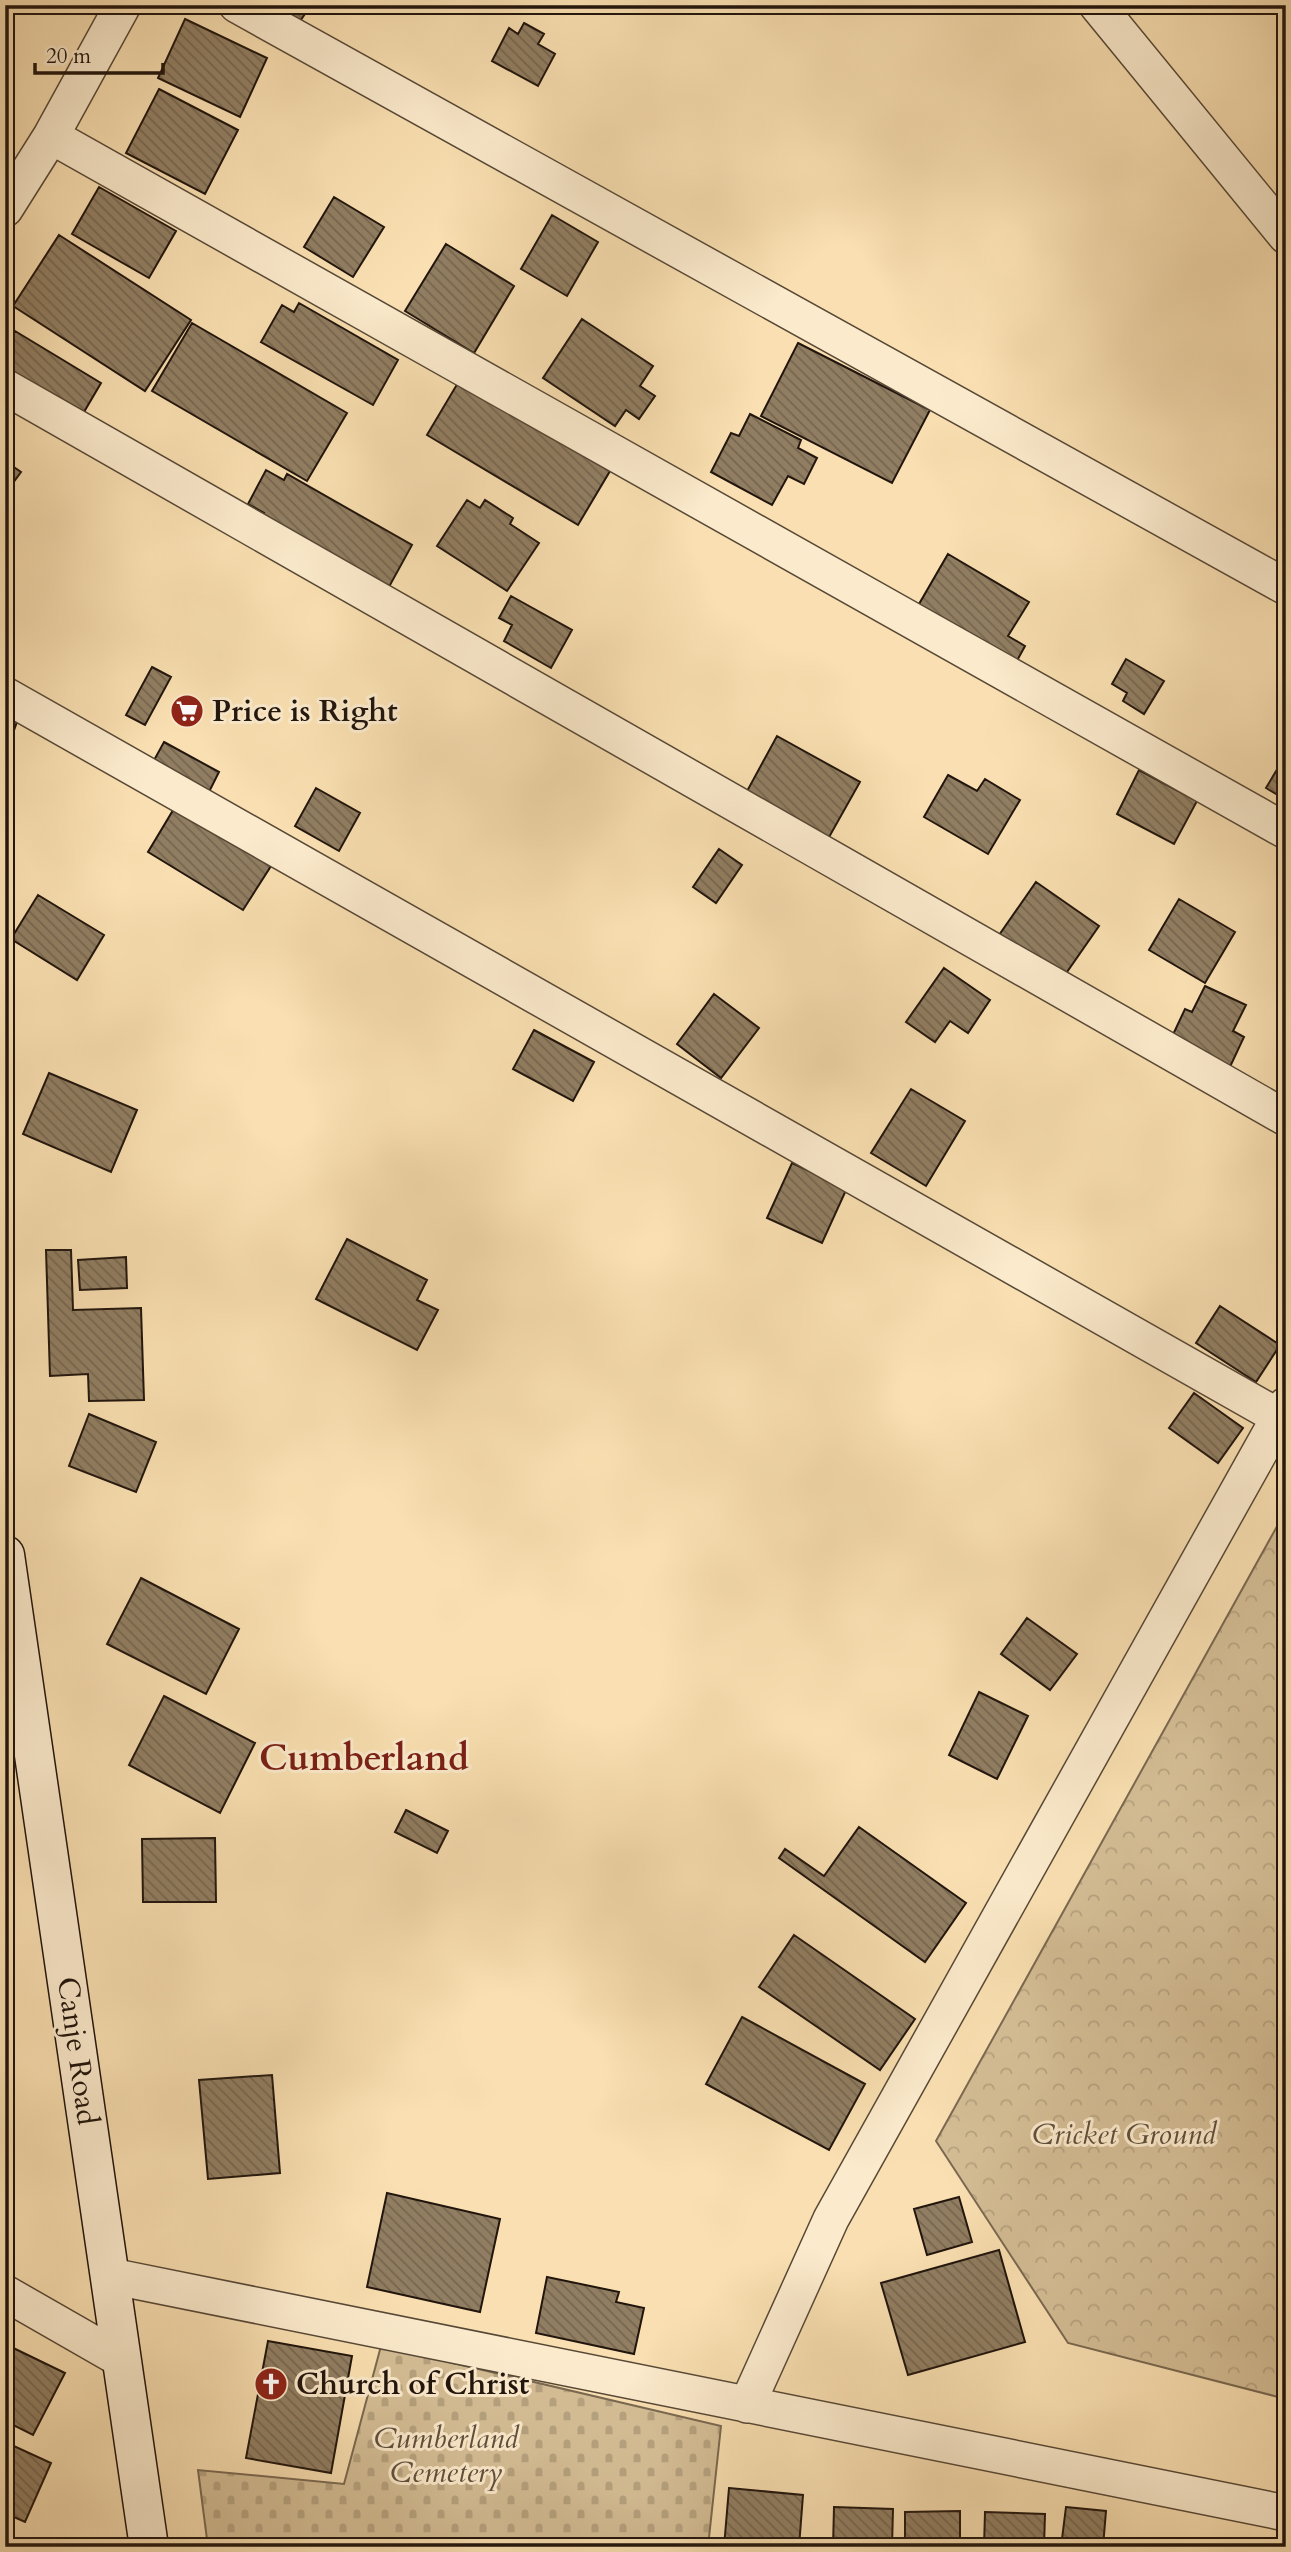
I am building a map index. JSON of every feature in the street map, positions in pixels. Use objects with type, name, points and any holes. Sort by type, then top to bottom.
[{"type":"street","points":[[5,209],[51,136],[123,5]]},
{"type":"street","points":[[237,5],[1286,587]]},
{"type":"street","points":[[1097,5],[1286,236]]},
{"type":"street","points":[[51,136],[1286,831]]},
{"type":"street","points":[[5,387],[1286,1118]]},
{"type":"street","points":[[5,695],[1282,1411],[831,2219],[747,2405]]},
{"type":"street","name":"Canje Road","points":[[5,1555],[149,2547]]},
{"type":"street","points":[[111,2276],[1286,2514]]},
{"type":"street","points":[[5,2293],[122,2360]]},
{"type":"green space","name":"Cricket Ground","points":[[1280,1521],[1286,1524],[1286,2399],[1068,2343],[936,2141]]},
{"type":"green space","name":"Cumberland Cemetery","points":[[381,2346],[721,2426],[708,2547],[208,2547],[198,2470],[344,2484]]},
{"type":"building","points":[[256,5],[311,5],[294,30]]},
{"type":"building","points":[[185,19],[267,58],[240,117],[158,78]]},
{"type":"building","points":[[524,23],[544,34],[538,44],[555,54],[538,86],[492,61],[509,28],[518,34]]},
{"type":"building","points":[[159,89],[238,130],[205,194],[126,153]]},
{"type":"building","points":[[99,187],[176,231],[149,278],[72,234]]},
{"type":"building","points":[[334,197],[384,227],[353,277],[304,247]]},
{"type":"building","points":[[552,215],[598,242],[567,296],[521,269]]},
{"type":"building","points":[[59,235],[191,320],[145,391],[13,306]]},
{"type":"building","points":[[446,244],[514,286],[474,353],[405,311]]},
{"type":"building","points":[[299,303],[398,360],[373,405],[261,342],[282,305],[294,312]]},
{"type":"building","points":[[582,319],[653,366],[640,386],[655,396],[639,419],[626,410],[615,426],[543,378]]},
{"type":"building","points":[[192,323],[347,413],[307,481],[152,391]]},
{"type":"building","points":[[15,331],[101,383],[81,417],[5,371],[5,348]]},
{"type":"building","points":[[798,343],[930,410],[892,483],[761,416]]},
{"type":"building","points":[[459,381],[610,471],[578,525],[427,435]]},
{"type":"building","points":[[750,414],[801,440],[798,448],[817,458],[804,484],[788,476],[772,505],[711,472],[731,433],[739,436]]},
{"type":"building","points":[[5,461],[21,472],[5,494]]},
{"type":"building","points":[[266,470],[284,480],[287,474],[412,545],[384,596],[258,525],[264,513],[248,504]]},
{"type":"building","points":[[467,500],[480,508],[485,500],[513,518],[510,524],[539,543],[507,591],[437,546]]},
{"type":"building","points":[[948,554],[1029,602],[1008,636],[1025,646],[1013,668],[915,611]]},
{"type":"building","points":[[511,596],[572,630],[551,668],[504,641],[512,625],[499,618]]},
{"type":"building","points":[[1126,659],[1164,681],[1144,714],[1123,701],[1127,693],[1112,684]]},
{"type":"building","points":[[152,667],[171,677],[145,725],[126,715]]},
{"type":"building","points":[[5,715],[18,719],[5,756]]},
{"type":"building","points":[[777,736],[860,782],[828,839],[746,793]]},
{"type":"building","points":[[164,742],[219,772],[209,792],[153,762]]},
{"type":"building","points":[[1286,756],[1286,800],[1266,788]]},
{"type":"building","points":[[1139,770],[1197,801],[1174,844],[1117,814]]},
{"type":"building","points":[[948,775],[977,791],[985,779],[1020,800],[988,854],[924,817]]},
{"type":"building","points":[[316,788],[360,813],[339,851],[295,826]]},
{"type":"building","points":[[175,807],[271,866],[243,910],[148,852]]},
{"type":"building","points":[[719,849],[742,865],[716,903],[693,887]]},
{"type":"building","points":[[1036,882],[1099,926],[1060,982],[997,938]]},
{"type":"building","points":[[38,895],[104,935],[77,980],[11,939]]},
{"type":"building","points":[[1179,899],[1235,932],[1205,983],[1149,950]]},
{"type":"building","points":[[944,968],[990,1000],[968,1033],[950,1021],[935,1042],[906,1022]]},
{"type":"building","points":[[1205,986],[1246,1005],[1233,1031],[1244,1037],[1229,1069],[1170,1041],[1185,1009],[1192,1012]]},
{"type":"building","points":[[714,994],[759,1028],[721,1078],[677,1044]]},
{"type":"building","points":[[534,1030],[594,1062],[573,1101],[513,1069]]},
{"type":"building","points":[[49,1073],[137,1110],[111,1172],[23,1134]]},
{"type":"building","points":[[911,1089],[965,1121],[926,1186],[871,1153]]},
{"type":"building","points":[[792,1163],[847,1188],[822,1243],[767,1218]]},
{"type":"building","points":[[347,1239],[427,1280],[417,1300],[438,1310],[417,1350],[316,1299]]},
{"type":"building","points":[[46,1250],[71,1250],[73,1310],[141,1308],[144,1400],[89,1401],[88,1374],[50,1376]]},
{"type":"building","points":[[126,1257],[127,1288],[80,1290],[78,1260]]},
{"type":"building","points":[[1220,1306],[1280,1345],[1256,1382],[1196,1343]]},
{"type":"building","points":[[1194,1393],[1243,1428],[1218,1463],[1169,1428]]},
{"type":"building","points":[[89,1414],[156,1442],[136,1492],[69,1466]]},
{"type":"building","points":[[141,1578],[239,1629],[206,1694],[107,1644]]},
{"type":"building","points":[[1027,1618],[1077,1654],[1050,1690],[1001,1654]]},
{"type":"building","points":[[979,1692],[1028,1716],[997,1779],[949,1755]]},
{"type":"building","points":[[164,1696],[255,1743],[220,1813],[129,1765]]},
{"type":"building","points":[[406,1810],[448,1831],[437,1853],[395,1832]]},
{"type":"building","points":[[859,1827],[966,1903],[925,1962],[779,1858],[785,1849],[824,1876]]},
{"type":"building","points":[[215,1838],[216,1902],[143,1902],[142,1839]]},
{"type":"building","points":[[794,1935],[915,2019],[880,2070],[759,1987]]},
{"type":"building","points":[[742,2017],[865,2084],[829,2150],[706,2084]]},
{"type":"building","points":[[272,2075],[280,2173],[208,2179],[199,2080]]},
{"type":"building","points":[[387,2193],[500,2219],[480,2312],[367,2287]]},
{"type":"building","points":[[959,2197],[972,2242],[927,2255],[914,2209]]},
{"type":"building","points":[[999,2250],[1025,2342],[908,2375],[881,2283]]},
{"type":"building","points":[[547,2277],[619,2292],[616,2302],[644,2308],[634,2354],[536,2333]]},
{"type":"building","points":[[268,2341],[352,2356],[331,2473],[246,2458]]},
{"type":"building","points":[[5,2344],[65,2373],[33,2435],[5,2421]]},
{"type":"building","points":[[5,2442],[51,2463],[25,2522],[5,2513]]},
{"type":"building","points":[[729,2488],[803,2495],[799,2547],[724,2547]]},
{"type":"building","points":[[834,2507],[893,2509],[892,2547],[833,2547]]},
{"type":"building","points":[[1066,2507],[1106,2511],[1103,2547],[1061,2547]]},
{"type":"building","points":[[960,2511],[960,2547],[905,2547],[905,2512]]},
{"type":"building","points":[[985,2512],[1045,2514],[1044,2547],[984,2547]]},
{"type":"building","points":[[5,2541],[25,2547],[5,2547]]},
{"type":"place","name":"Price is Right","points":[[187,711]]},
{"type":"place","name":"Church of Christ","points":[[271,2384]]},
{"type":"district","name":"Cumberland","points":[[364,1757]]}]
